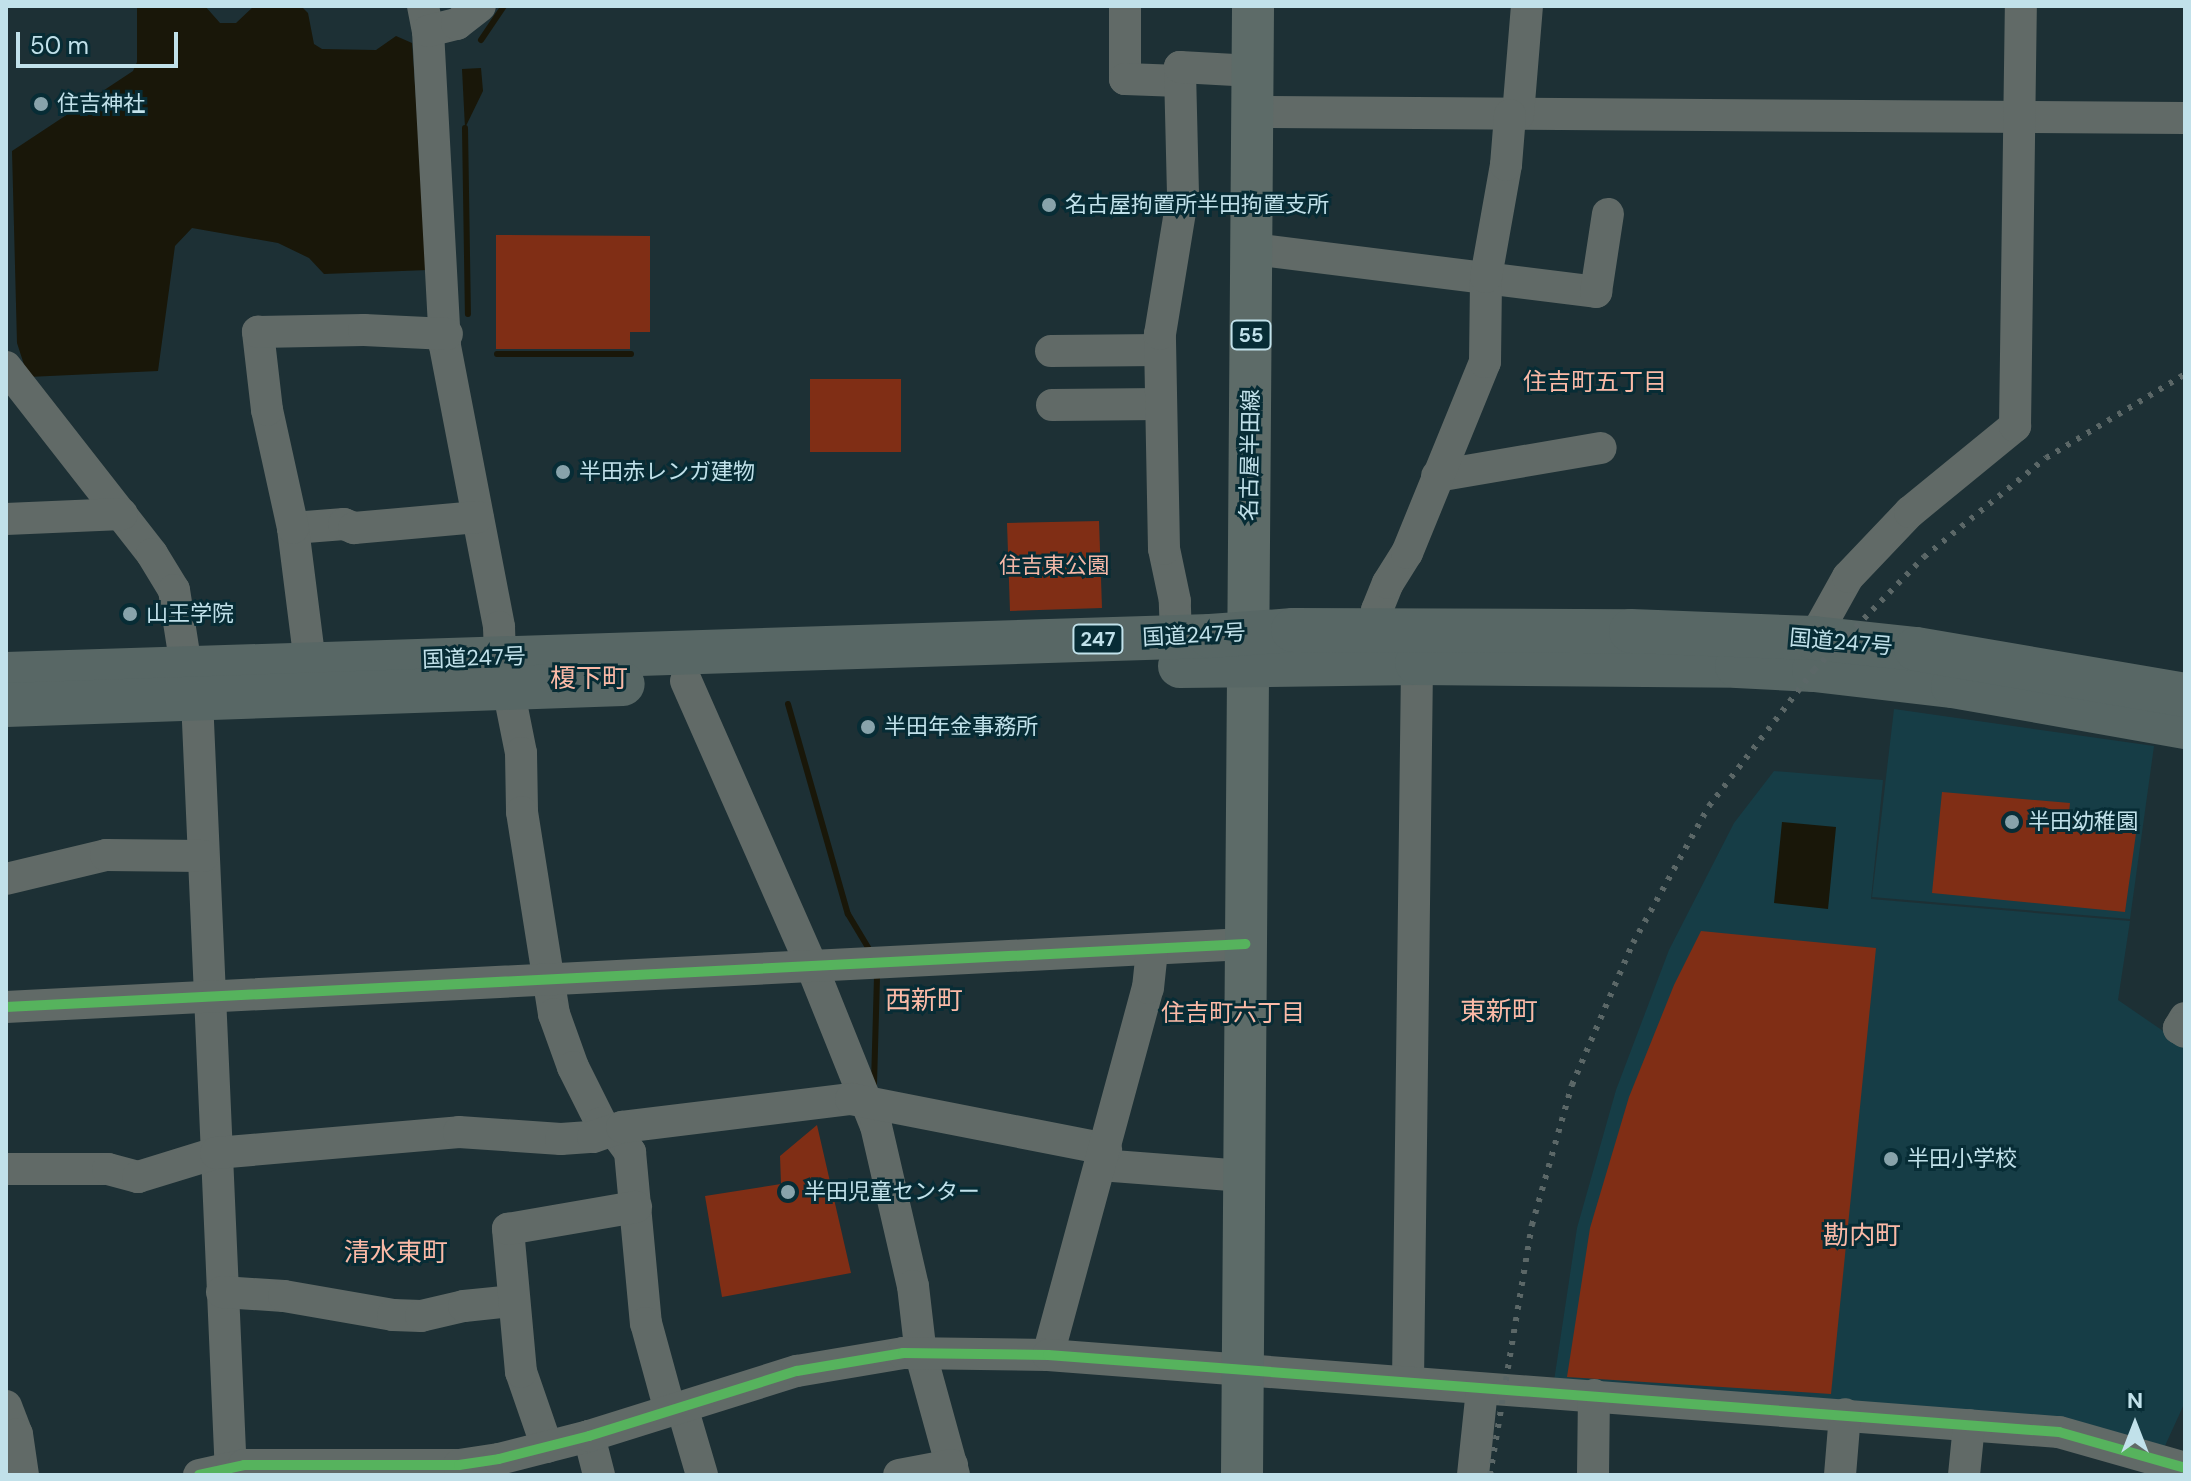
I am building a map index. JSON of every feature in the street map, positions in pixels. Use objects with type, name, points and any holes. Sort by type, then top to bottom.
[{"type":"highway","name":"国道247号","points":[[6,705],[192,683],[310,663],[686,681],[1248,648],[1376,629],[1631,631],[1814,638],[1916,649],[2185,695]]},
{"type":"highway","name":"国道247号","points":[[6,674],[192,683],[504,672],[1176,637],[1248,648],[1417,663],[1814,670],[1953,686],[2185,727]]},
{"type":"main road","name":"名古屋半田線","points":[[1242,1475],[1253,6]]},
{"type":"street","points":[[480,6],[457,24],[426,18],[447,334],[445,346],[521,753],[522,812],[554,1014],[573,1067],[601,1123],[630,1152],[639,1275],[646,1323],[702,1475]]},
{"type":"street","points":[[1125,6],[1125,79],[1180,81]]},
{"type":"street","points":[[1376,629],[1377,610],[1388,583],[1407,553],[1485,362],[1486,277],[1514,115],[1527,6]]},
{"type":"street","points":[[1814,638],[1848,577],[1910,512],[2015,426],[2021,6]]},
{"type":"street","points":[[1176,637],[1175,601],[1164,549],[1160,350],[1183,194],[1180,67],[1253,71]]},
{"type":"street","points":[[1253,112],[2185,118]]},
{"type":"street","points":[[1252,249],[1596,292],[1608,214]]},
{"type":"street","points":[[310,663],[293,528],[267,410],[258,332],[447,334]]},
{"type":"street","points":[[1051,351],[1160,350]]},
{"type":"street","points":[[6,367],[122,514],[174,590],[192,683],[203,856],[222,1292],[220,1473],[244,1465],[474,1469],[797,1371],[903,1353],[1048,1355],[2059,1432],[2185,1468]]},
{"type":"street","points":[[1052,405],[1161,404]]},
{"type":"street","points":[[1437,476],[1601,448]]},
{"type":"street","points":[[6,519],[122,514]]},
{"type":"street","points":[[293,528],[344,524],[354,528],[478,517]]},
{"type":"street","points":[[1408,1382],[1417,663]]},
{"type":"street","points":[[686,681],[812,967],[876,1126],[913,1286],[921,1355],[953,1470],[899,1475]]},
{"type":"street","points":[[6,879],[106,855],[203,856]]},
{"type":"street","points":[[6,1007],[1245,944]]},
{"type":"street","points":[[1048,1355],[1148,988],[1152,949]]},
{"type":"street","points":[[2185,1018],[2179,1028],[2185,1032]]},
{"type":"street","points":[[6,1169],[108,1169],[138,1177],[216,1153],[415,1134],[486,1132],[561,1139],[593,1137],[611,1131],[733,1111],[851,1099],[1103,1157],[1244,1176]]},
{"type":"street","points":[[547,1447],[521,1372],[512,1301],[508,1229],[636,1207]]},
{"type":"street","points":[[222,1292],[284,1296],[393,1315],[421,1316],[464,1306],[512,1301]]},
{"type":"street","points":[[1473,1475],[1482,1389]]},
{"type":"street","points":[[1593,1475],[1594,1395]]},
{"type":"street","points":[[6,1406],[17,1434],[23,1475]]},
{"type":"street","points":[[1840,1475],[1845,1414]]},
{"type":"street","points":[[1964,1475],[1969,1425]]},
{"type":"street","points":[[589,1436],[599,1475]]},
{"type":"shaded area","points":[[137,6],[205,6],[220,23],[236,23],[254,6],[301,6],[308,13],[314,44],[322,49],[376,50],[396,36],[412,43],[428,270],[324,274],[309,258],[278,243],[192,228],[175,246],[158,371],[28,377],[17,343],[12,151],[133,71],[137,62]]},
{"type":"shaded area","points":[[481,68],[483,91],[465,128],[462,69]]},
{"type":"shaded area","name":"半田幼稚園","points":[[1894,709],[2154,746],[2130,919],[1872,897]]},
{"type":"shaded area","name":"半田小学校","points":[[1774,771],[1883,780],[1871,899],[2130,921],[2118,1000],[2185,1046],[2185,1402],[2164,1448],[1554,1381],[1577,1228],[1616,1090],[1669,950],[1734,823]]},
{"type":"shaded area","points":[[1782,822],[1836,827],[1828,909],[1774,903]]},
{"type":"green space","points":[[496,235],[650,236],[650,332],[630,332],[630,349],[496,349]]},
{"type":"green space","points":[[810,379],[901,379],[901,452],[810,452]]},
{"type":"green space","name":"住吉東公園","points":[[1099,521],[1102,608],[1010,611],[1007,523]]},
{"type":"green space","points":[[1942,792],[2070,803],[2069,813],[2138,819],[2125,912],[1932,893]]},
{"type":"green space","points":[[1701,931],[1876,948],[1831,1394],[1567,1377],[1590,1228],[1629,1097],[1674,985]]},
{"type":"green space","points":[[817,1125],[851,1273],[722,1297],[705,1196],[781,1184],[780,1156]]},
{"type":"waterway","points":[[481,40],[504,6]]},
{"type":"waterway","points":[[465,128],[468,314]]},
{"type":"waterway","points":[[497,354],[631,354]]},
{"type":"waterway","points":[[788,704],[848,914],[868,947]]},
{"type":"waterway","points":[[874,1084],[877,976]]},
{"type":"railway","points":[[1490,1475],[1532,1225],[1572,1085],[1633,943],[1709,806],[1814,670],[1924,557],[2046,458],[2185,374]]},
{"type":"cycle path","points":[[6,1007],[1245,944]]},
{"type":"cycle path","points":[[199,1475],[244,1465],[459,1465],[499,1459],[589,1436],[797,1371],[903,1353],[1048,1355],[2059,1432],[2185,1468]]},
{"type":"place","name":"住吉神社","points":[[41,104]]},
{"type":"place","name":"名古屋拘置所半田拘置支所","points":[[1049,205]]},
{"type":"place","name":"半田赤レンガ建物","points":[[563,472]]},
{"type":"place","name":"山王学院","points":[[130,614]]},
{"type":"place","name":"半田年金事務所","points":[[868,727]]},
{"type":"place","name":"半田幼稚園","points":[[2012,822]]},
{"type":"place","name":"半田小学校","points":[[1891,1159]]},
{"type":"place","name":"半田児童センター","points":[[788,1192]]},
{"type":"district","name":"住吉町五丁目","points":[[1595,382]]},
{"type":"district","name":"榎下町","points":[[589,679]]},
{"type":"district","name":"西新町","points":[[924,1001]]},
{"type":"district","name":"東新町","points":[[1499,1012]]},
{"type":"district","name":"住吉町六丁目","points":[[1233,1013]]},
{"type":"district","name":"勘内町","points":[[1862,1236]]},
{"type":"district","name":"清水東町","points":[[396,1253]]}]
